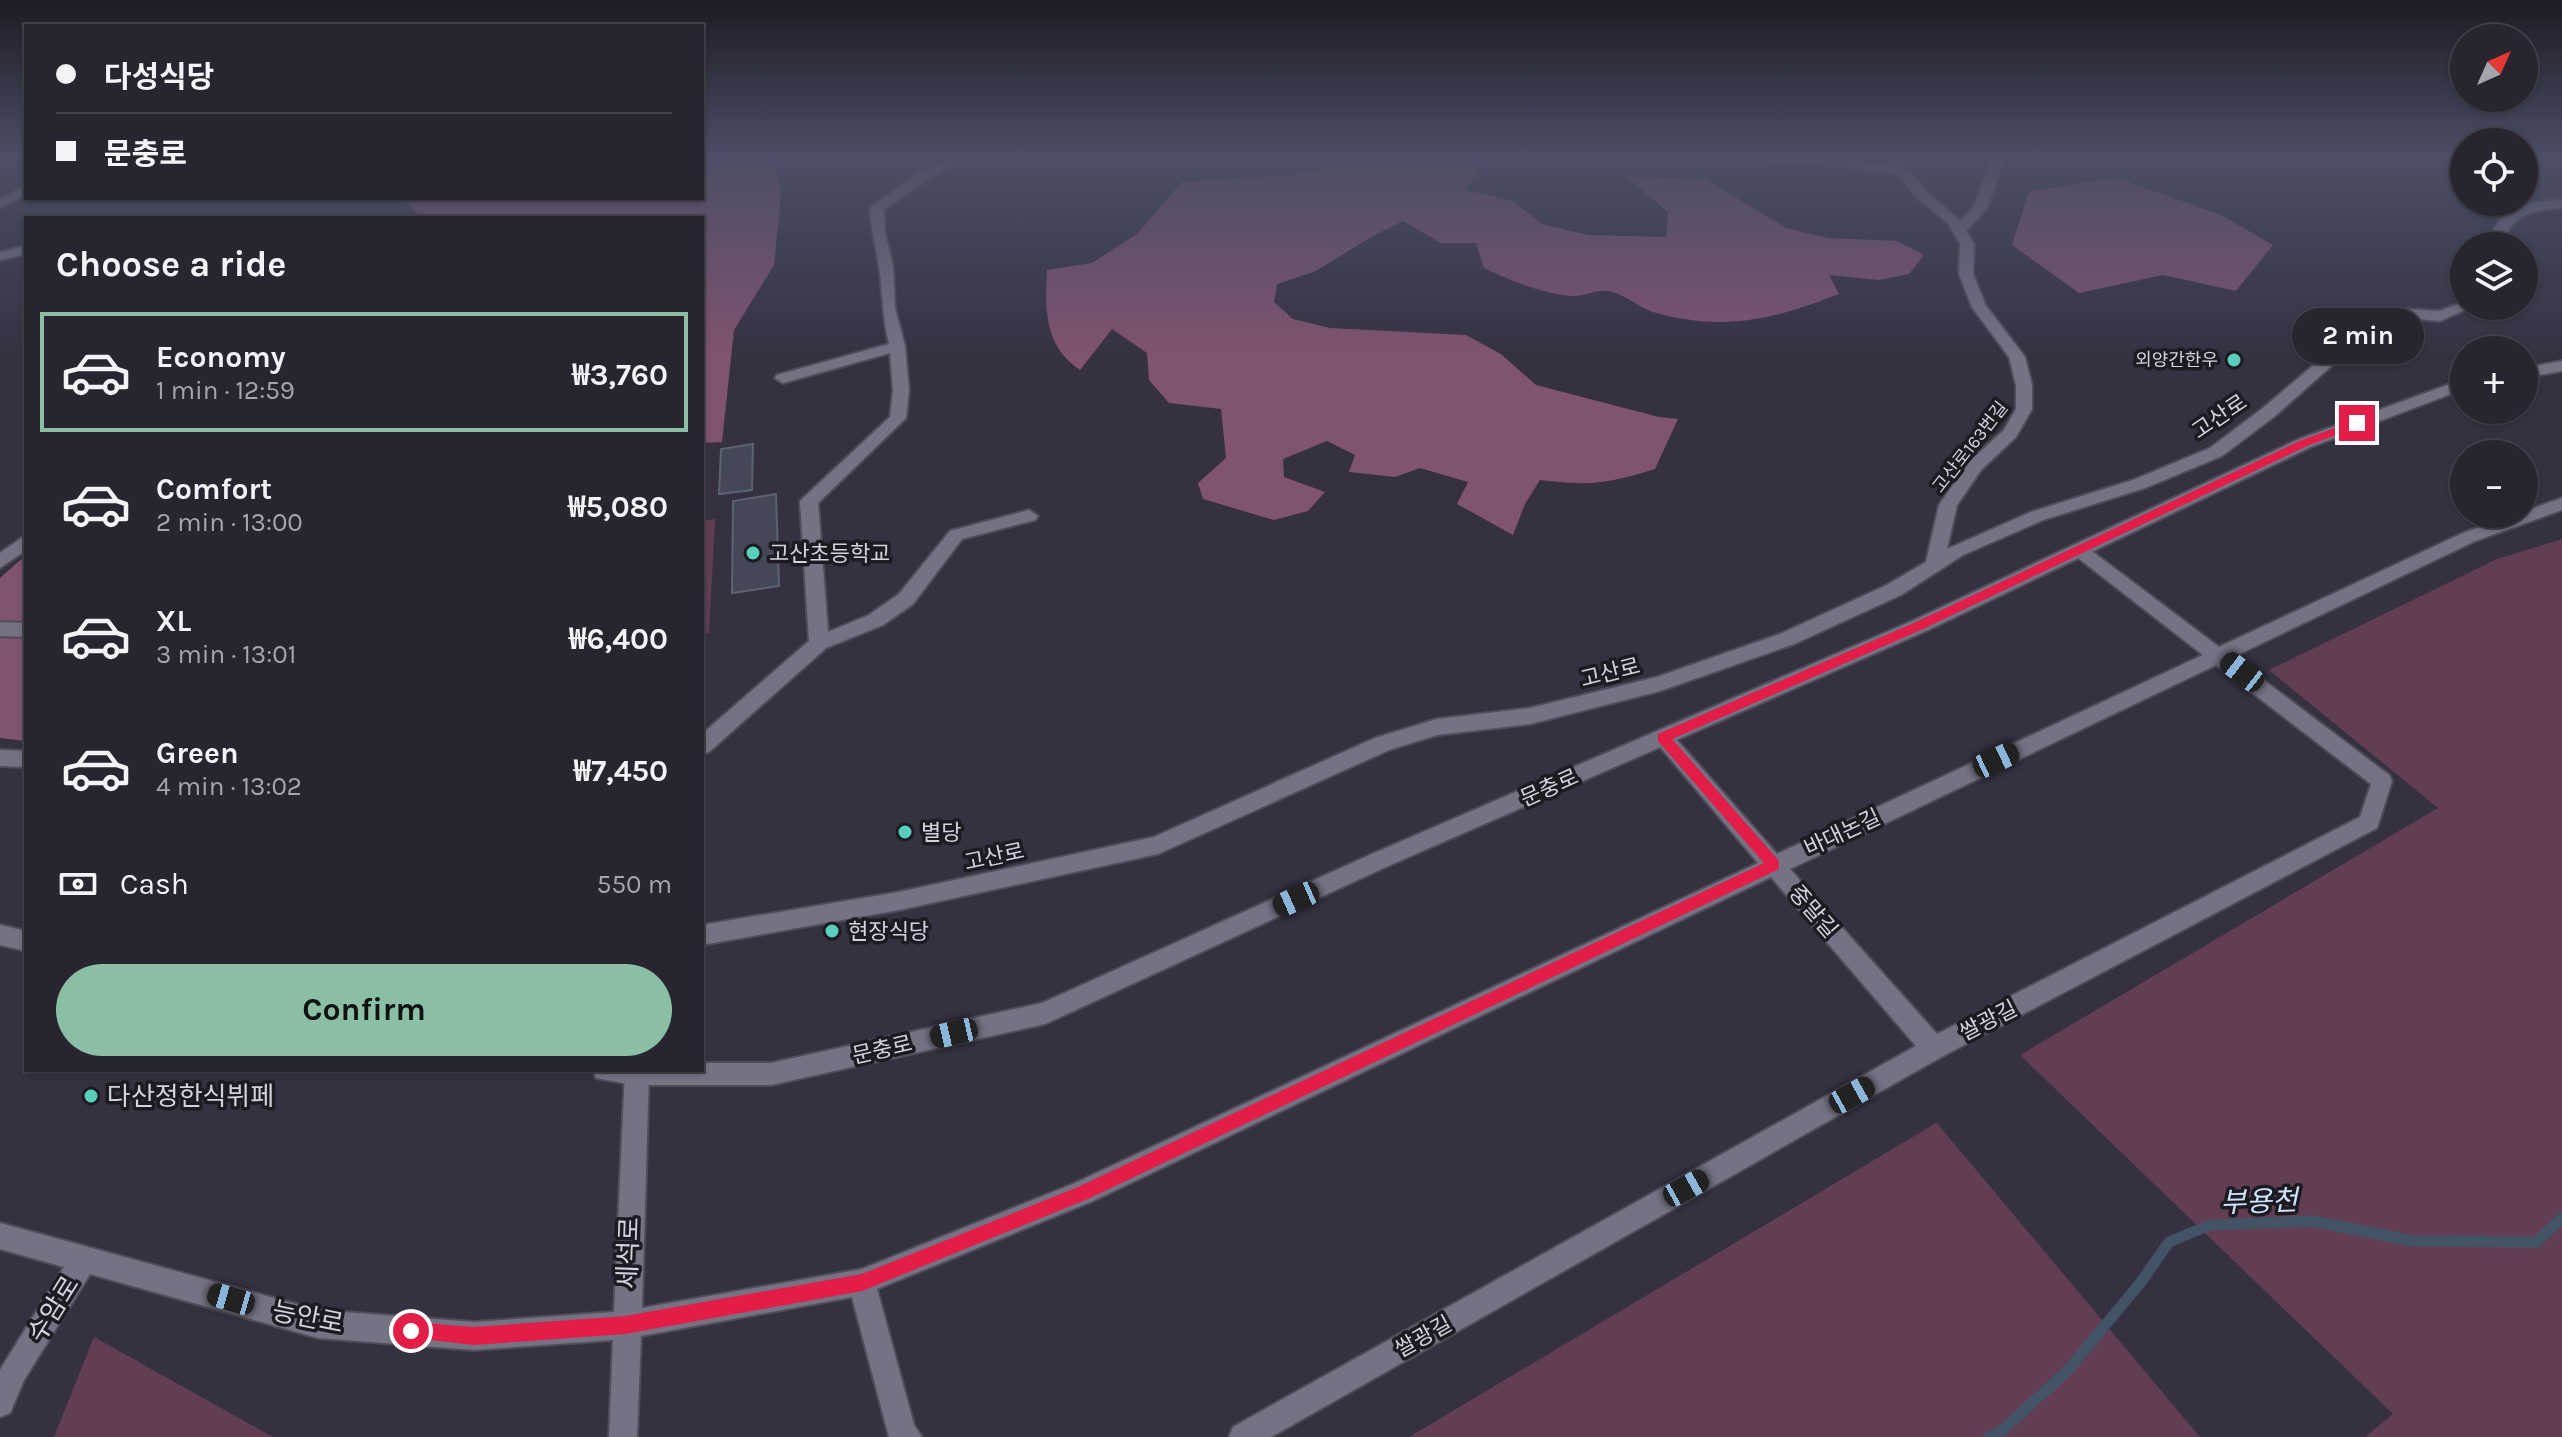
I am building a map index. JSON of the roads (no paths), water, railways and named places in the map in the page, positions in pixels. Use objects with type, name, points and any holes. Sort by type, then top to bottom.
[{"type":"street","points":[[819,643],[809,501],[898,418],[901,390],[897,346],[888,308],[886,266],[878,224]]},
{"type":"street","points":[[1955,224],[1959,231],[1965,224]]},
{"type":"street","name":"고산로163번길","points":[[1934,566],[1948,505],[1975,466],[2010,433],[2024,409],[2024,385],[2017,357],[1979,307],[1966,274],[1967,244],[1959,231]]},
{"type":"street","points":[[0,256],[24,250]]},
{"type":"street","name":"고산로","points":[[704,938],[899,901],[1158,845],[1382,744],[1437,727],[1530,716],[1660,684],[1787,639],[1894,590],[1957,551],[2037,516],[2139,484],[2216,452],[2269,412],[2360,333],[2383,320],[2407,313],[2440,316],[2450,312]]},
{"type":"street","points":[[783,378],[897,346]]},
{"type":"street","points":[[2538,370],[2562,366]]},
{"type":"street","name":"문충로","points":[[636,1072],[771,1074],[1045,1013],[1380,860],[1919,626],[2305,443],[2450,389]]},
{"type":"street","name":"바대논길","points":[[625,1325],[862,1282],[1084,1192],[2469,537],[2562,504]]},
{"type":"street","points":[[704,744],[819,643],[876,620],[906,599],[956,535],[1029,516]]},
{"type":"street","points":[[0,562],[24,542]]},
{"type":"street","name":"쌀광길","points":[[1243,1437],[1934,1048],[2369,822],[2382,781],[2079,550]]},
{"type":"street","points":[[0,629],[24,630]]},
{"type":"street","name":"중말길","points":[[1663,737],[1934,1048]]},
{"type":"street","points":[[0,758],[24,759]]},
{"type":"street","points":[[0,935],[24,941]]},
{"type":"street","name":"세석로","points":[[623,1437],[636,1072]]},
{"type":"street","name":"능안로","points":[[0,1236],[318,1324],[474,1336],[625,1325]]},
{"type":"street","name":"수암로","points":[[0,1403],[14,1370],[85,1258]]},
{"type":"street","points":[[862,1282],[902,1434],[908,1437]]},
{"type":"waterway","name":"부용천","points":[[1989,1437],[2003,1430],[2069,1369],[2141,1282],[2169,1242],[2210,1225],[2313,1221],[2413,1241],[2537,1242],[2562,1218]]},
{"type":"place","name":"외양간한우","points":[[2234,360]]},
{"type":"place","name":"고산초등학교","points":[[753,553]]},
{"type":"place","name":"별당","points":[[905,832]]},
{"type":"place","name":"현장식당","points":[[832,931]]},
{"type":"place","name":"다산정한식뷔페","points":[[91,1096]]}]
